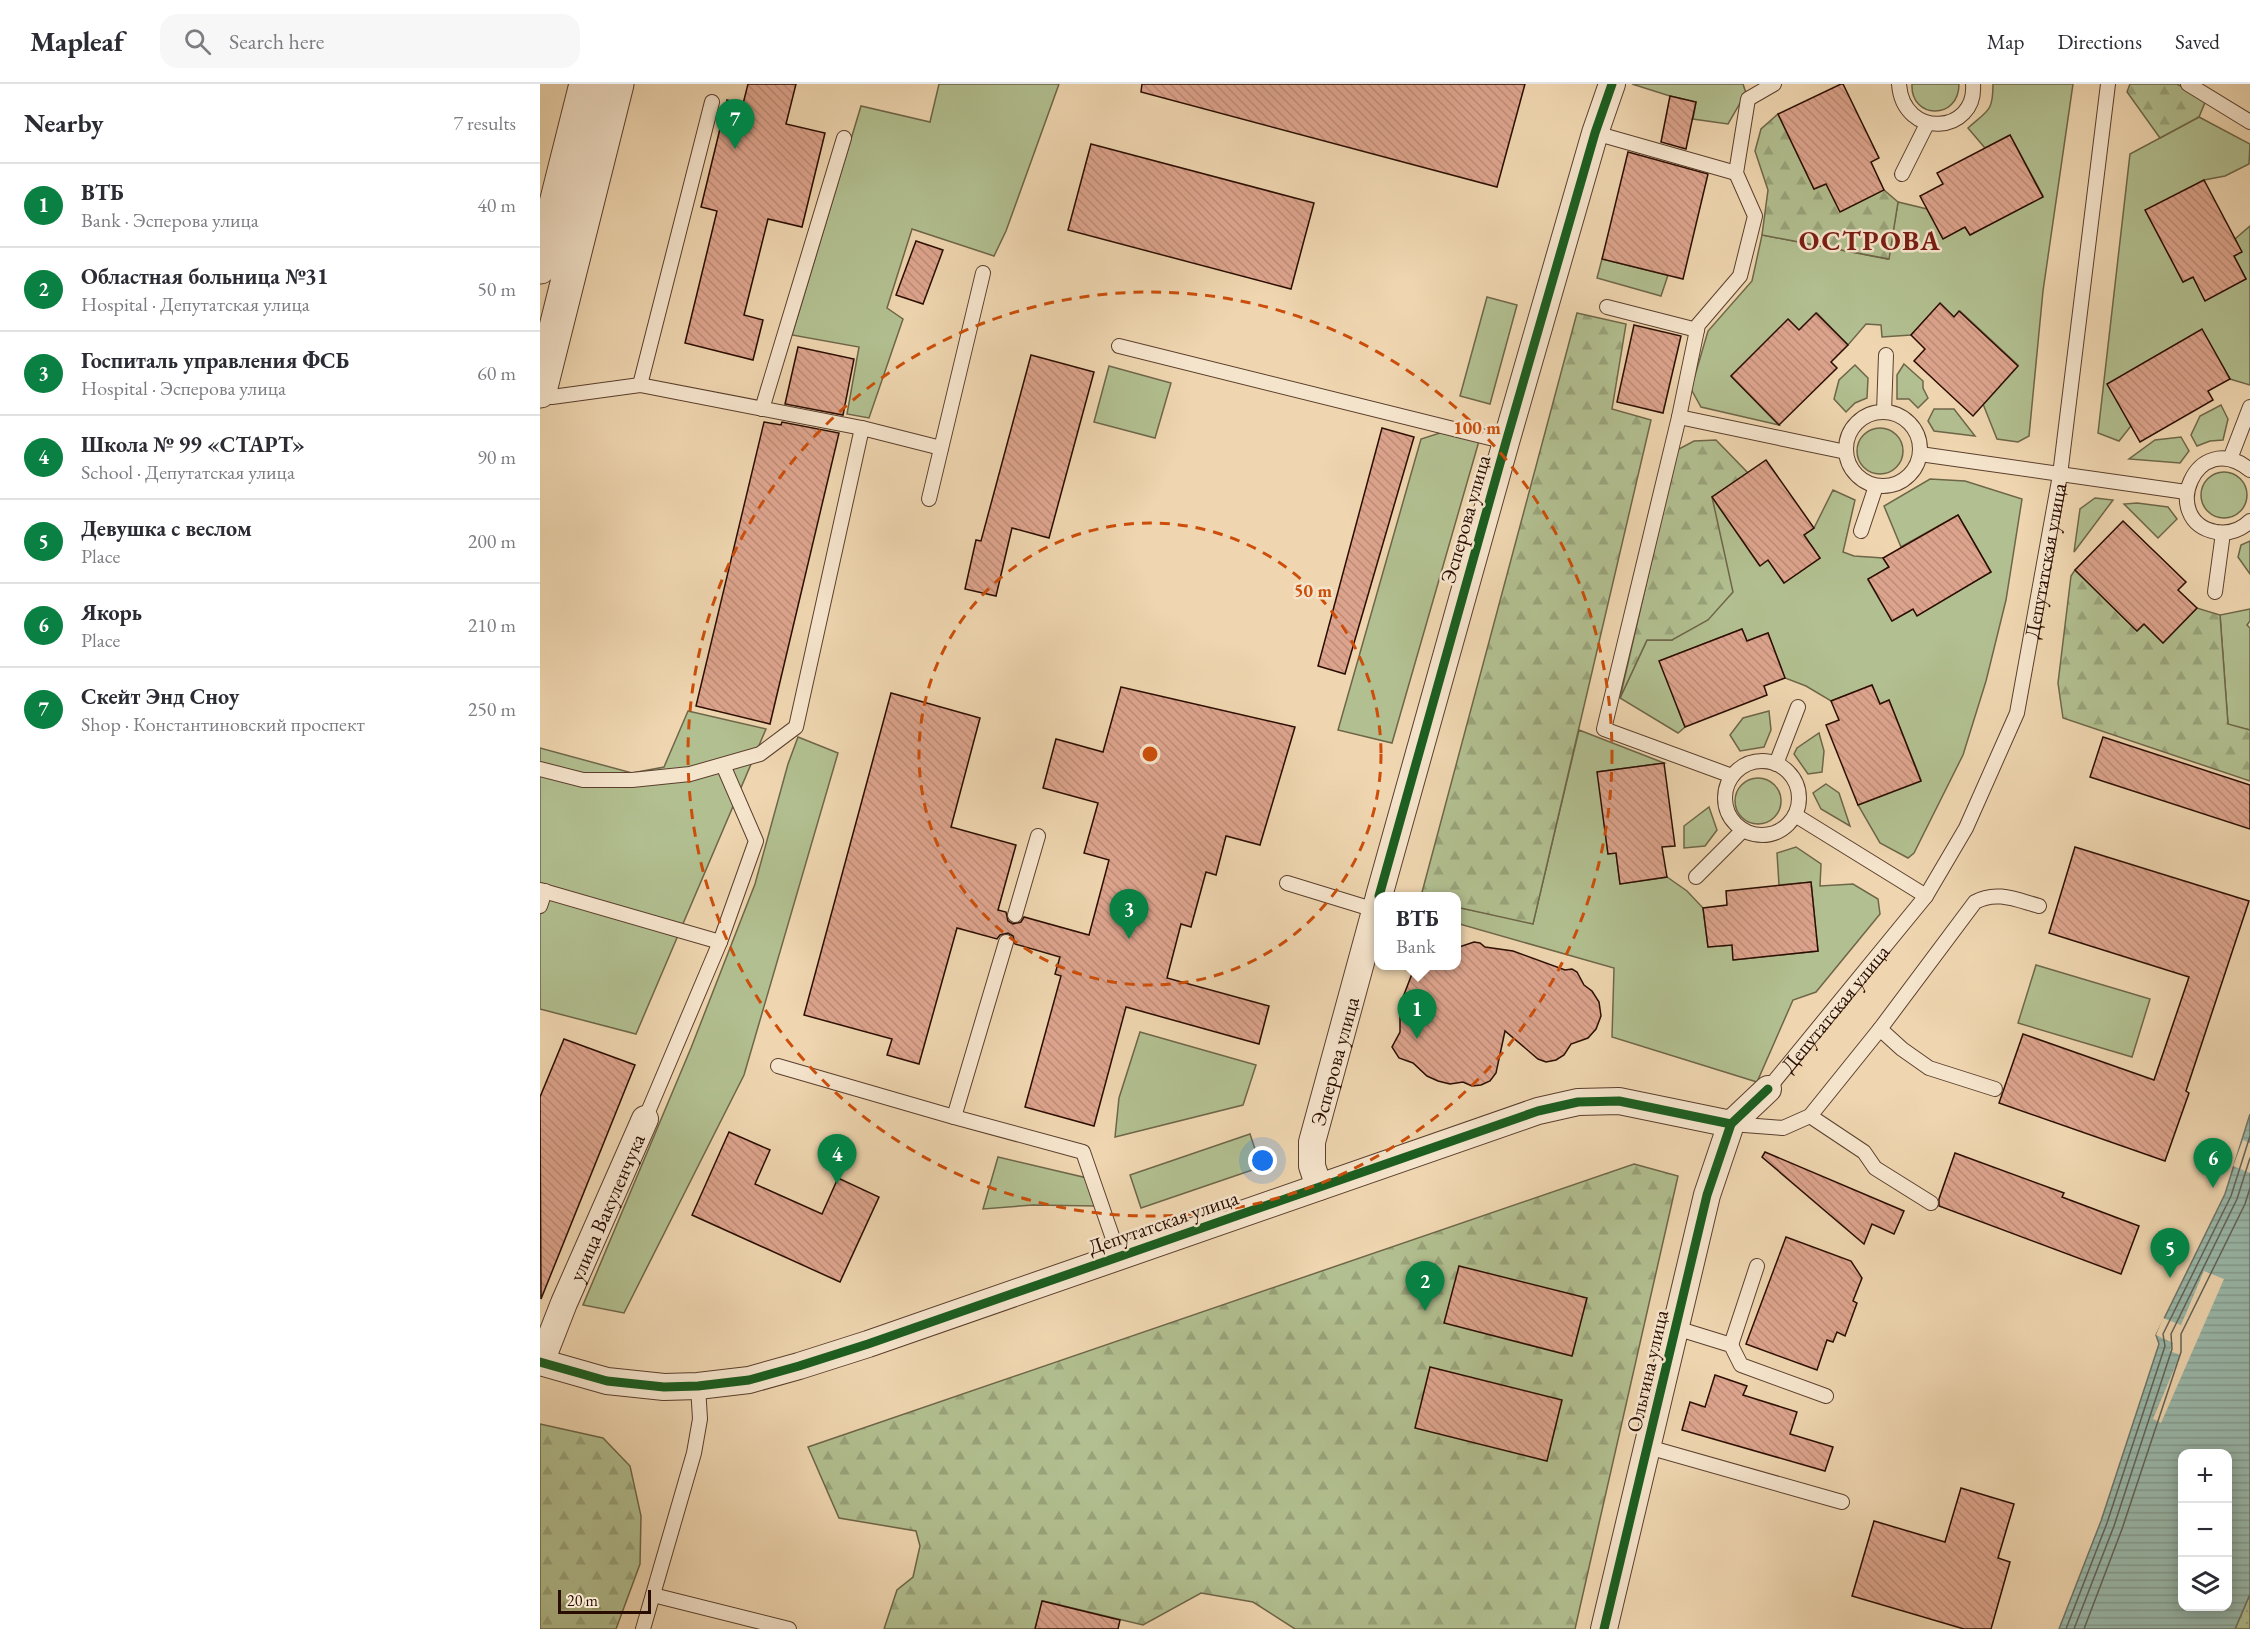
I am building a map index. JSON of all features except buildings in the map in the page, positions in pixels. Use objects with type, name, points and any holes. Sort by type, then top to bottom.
[{"type":"street","points":[[540,267],[586,84]]},
{"type":"street","points":[[540,391],[617,84]]},
{"type":"street","name":"Эсперова улица","points":[[1381,892],[1506,442],[1595,133],[1612,84]]},
{"type":"street","name":"Эсперова улица","points":[[1319,1187],[1312,1166],[1312,1142],[1374,917]]},
{"type":"street","name":"Депутатская улица","points":[[540,1362],[607,1381],[664,1388],[749,1380],[799,1366],[1538,1111],[1578,1102],[1619,1101],[1731,1124],[1768,1089]]},
{"type":"street","name":"улица Вакуленчука","points":[[540,1362],[645,1119]]},
{"type":"street","name":"Ольгина улица","points":[[1604,1629],[1707,1195],[1731,1124]]},
{"type":"lane","points":[[1732,776],[1604,729],[1679,417],[1698,325],[1740,276],[1755,216],[1736,173],[1748,99],[1774,84]]},
{"type":"lane","points":[[1899,84],[1900,98],[1906,109],[1915,118],[1927,124],[1953,121],[1963,113],[1970,103],[1973,84]]},
{"type":"lane","name":"Депутатская улица","points":[[1768,1089],[1926,896],[1966,828],[2017,713],[2060,475],[2108,84]]},
{"type":"lane","points":[[2188,84],[2250,122]]},
{"type":"lane","points":[[640,385],[712,102]]},
{"type":"lane","points":[[1902,174],[1927,124]]},
{"type":"lane","points":[[1595,133],[1736,173]]},
{"type":"lane","points":[[762,409],[844,138]]},
{"type":"lane","points":[[929,499],[983,273]]},
{"type":"lane","points":[[1607,307],[1697,330]]},
{"type":"lane","points":[[1119,346],[1506,442]]},
{"type":"lane","points":[[1884,412],[1886,355]]},
{"type":"lane","points":[[540,396],[552,397],[640,385],[862,428],[941,448]]},
{"type":"lane","points":[[2230,459],[2250,406]]},
{"type":"lane","points":[[1884,412],[1896,414],[1911,425],[1920,441],[1917,465],[1910,476],[1900,483],[1889,486],[1876,486],[1865,482],[1849,464],[1846,452],[1847,440],[1857,424],[1871,414],[1884,412]]},
{"type":"lane","points":[[1679,417],[1846,452]]},
{"type":"lane","points":[[540,769],[583,780],[632,780],[690,774],[760,754],[796,727],[862,428]]},
{"type":"lane","points":[[1920,454],[2186,492]]},
{"type":"lane","points":[[2250,470],[2242,463],[2230,459],[2218,459],[2201,466],[2190,480],[2186,492],[2187,504],[2192,515],[2200,525],[2211,531],[2223,533],[2235,531],[2250,521]]},
{"type":"lane","points":[[1861,531],[1876,486]]},
{"type":"lane","points":[[2215,592],[2223,533]]},
{"type":"lane","points":[[1776,764],[1798,707]]},
{"type":"lane","points":[[1764,761],[1786,770],[1794,780],[1799,803],[1788,825],[1778,832],[1754,835],[1733,822],[1727,811],[1725,799],[1726,787],[1732,776],[1752,762],[1764,761]]},
{"type":"lane","points":[[645,1119],[720,942],[756,841],[723,765]]},
{"type":"lane","points":[[1795,814],[1926,896]]},
{"type":"lane","points":[[1696,878],[1743,830]]},
{"type":"lane","points":[[1015,915],[1038,836]]},
{"type":"lane","points":[[1287,883],[1374,901]]},
{"type":"lane","points":[[540,906],[543,891],[720,942]]},
{"type":"lane","points":[[1731,1124],[1783,1128],[1810,1116],[1880,1029],[1975,902],[1986,896],[1999,895],[2039,906]]},
{"type":"lane","points":[[954,1117],[1006,942]]},
{"type":"lane","points":[[1880,1029],[1902,1049],[1929,1068],[1995,1089]]},
{"type":"lane","points":[[778,1066],[1083,1152],[1119,1256]]},
{"type":"lane","points":[[1810,1116],[1864,1152],[1875,1168],[1931,1203]]},
{"type":"lane","points":[[1757,1266],[1731,1345],[1741,1365],[1826,1396]]},
{"type":"lane","points":[[1676,1329],[1731,1345]]},
{"type":"lane","points":[[643,1629],[694,1453],[700,1419],[698,1386]]},
{"type":"lane","points":[[1648,1447],[1842,1502]]},
{"type":"lane","points":[[653,1595],[789,1629]]},
{"type":"green space","points":[[939,84],[1059,84],[1006,231],[994,256],[912,229],[887,308],[903,319],[869,418],[847,414],[859,347],[792,335],[861,106],[930,122]]},
{"type":"green space","points":[[1632,84],[1743,84],[1746,93],[1728,124],[1693,119],[1696,102]]},
{"type":"green space","points":[[1912,84],[1959,84],[1957,96],[1951,105],[1935,111],[1918,104],[1913,96]]},
{"type":"green space","points":[[1993,84],[2073,84],[2043,291],[2029,436],[2018,442],[1997,439],[1983,404],[2018,365],[1960,311],[1954,317],[1940,304],[1911,335],[1882,337],[1881,325],[1866,324],[1848,345],[1817,313],[1799,330],[1789,320],[1731,376],[1779,425],[1701,407],[1691,389],[1708,331],[1752,281],[1762,235],[1888,259],[1898,202],[1927,209],[1943,238],[1965,227],[1970,235],[2043,196],[2010,135],[1985,148],[1968,128],[1988,110],[1992,100]]},
{"type":"green space","points":[[2130,84],[2177,84],[2206,100],[2199,117],[2160,138],[2127,92]]},
{"type":"green space","points":[[1778,114],[1814,189],[1826,184],[1884,190],[1898,202],[1889,259],[1762,235],[1768,190],[1755,151],[1761,129]]},
{"type":"green space","points":[[2199,117],[2250,144],[2249,164],[2225,176],[2204,180],[2146,211],[2183,282],[2193,277],[2205,300],[2246,279],[2234,256],[2241,252],[2235,239],[2250,226],[2250,385],[2230,379],[2208,341],[2180,342],[2108,384],[2131,426],[2119,441],[2098,433],[2130,154]]},
{"type":"green space","points":[[1602,259],[1668,275],[1661,296],[1597,278]]},
{"type":"green space","points":[[1487,297],[1517,305],[1490,404],[1460,396]]},
{"type":"green space","points":[[1577,313],[1626,324],[1612,409],[1651,420],[1533,924],[1461,908],[1461,892],[1422,892]]},
{"type":"green space","points":[[1904,364],[1923,381],[1923,388],[1928,398],[1918,408],[1909,399],[1897,399],[1897,375]]},
{"type":"green space","points":[[1855,365],[1868,378],[1867,398],[1855,403],[1846,412],[1834,399],[1839,380]]},
{"type":"green space","points":[[1109,366],[1171,383],[1155,438],[1094,422]]},
{"type":"green space","points":[[2221,405],[2228,419],[2223,440],[2210,441],[2197,446],[2191,435],[2200,416]]},
{"type":"green space","points":[[1934,409],[1954,409],[1975,436],[1934,431],[1928,421]]},
{"type":"green space","points":[[1880,428],[1896,435],[1903,451],[1896,467],[1880,474],[1864,467],[1857,451],[1864,435]]},
{"type":"green space","points":[[1443,432],[1479,441],[1392,743],[1338,730],[1421,439]]},
{"type":"green space","points":[[2181,437],[2189,451],[2180,463],[2129,459],[2155,440]]},
{"type":"green space","points":[[1716,440],[1748,473],[1712,497],[1733,592],[1708,620],[1672,640],[1647,640],[1620,698],[1677,450],[1694,441]]},
{"type":"green space","points":[[2224,472],[2240,479],[2247,495],[2240,511],[2224,518],[2208,511],[2201,495],[2208,479]]},
{"type":"green space","points":[[1930,479],[1965,481],[2022,499],[2006,600],[1986,681],[1963,755],[1914,853],[1908,858],[1880,843],[1858,805],[1921,780],[1889,700],[1880,704],[1872,685],[1831,701],[1806,686],[1785,678],[1768,633],[1747,641],[1742,629],[1660,661],[1685,727],[1678,733],[1620,698],[1647,640],[1672,640],[1712,497],[1759,565],[1768,560],[1784,583],[1820,558],[1804,535],[1814,528],[1833,490],[1855,500],[1843,552],[1854,556],[1883,558],[1889,567],[1868,580],[1892,621],[1913,609],[1917,615],[1991,572],[1958,515],[1901,547],[1884,506]]},
{"type":"green space","points":[[2095,498],[2113,500],[2074,552],[2080,509]]},
{"type":"green space","points":[[2137,503],[2168,507],[2177,519],[2158,538],[2124,504]]},
{"type":"green space","points":[[2250,541],[2250,574],[2238,557],[2241,545]]},
{"type":"green space","points":[[2075,570],[2137,631],[2144,624],[2163,643],[2197,608],[2220,615],[2228,724],[2250,730],[2250,781],[2063,718],[2058,683],[2071,576]]},
{"type":"green space","points":[[2250,609],[2250,621],[2247,625],[2250,628],[2250,730],[2228,725],[2220,615]]},
{"type":"green space","points":[[688,711],[766,729],[636,1034],[540,1009],[540,748],[632,773],[664,767]]},
{"type":"green space","points":[[1769,711],[1771,730],[1764,747],[1740,751],[1730,735],[1743,718]]},
{"type":"green space","points":[[1579,730],[1664,763],[1598,772],[1608,854],[1616,853],[1620,884],[1667,877],[1687,891],[1703,908],[1708,947],[1732,945],[1734,960],[1818,951],[1811,882],[1779,885],[1777,853],[1796,847],[1821,864],[1820,886],[1853,884],[1878,899],[1880,914],[1816,992],[1793,1000],[1757,1082],[1612,1037],[1614,968],[1461,924],[1461,908],[1533,923]]},
{"type":"green space","points":[[1819,733],[1824,751],[1822,772],[1808,774],[1794,754],[1797,748]]},
{"type":"green space","points":[[798,737],[838,753],[744,1075],[624,1313],[583,1305],[691,1048],[755,884],[788,764]]},
{"type":"green space","points":[[1758,778],[1774,785],[1781,801],[1774,817],[1758,824],[1742,817],[1735,801],[1742,785]]},
{"type":"green space","points":[[1826,784],[1839,793],[1850,826],[1821,809],[1813,793]]},
{"type":"green space","points":[[1709,807],[1717,830],[1705,846],[1684,848],[1684,826]]},
{"type":"green space","points":[[2036,965],[2150,999],[2132,1057],[2018,1023]]},
{"type":"green space","points":[[1140,1032],[1256,1065],[1243,1105],[1115,1137],[1119,1098]]},
{"type":"green space","points":[[1250,1134],[1261,1167],[1141,1208],[1130,1175]]},
{"type":"green space","points":[[998,1157],[1087,1178],[1096,1206],[1033,1205],[983,1209]]},
{"type":"green space","points":[[1634,1164],[1678,1176],[1575,1629],[1295,1629],[1253,1602],[1201,1593],[1143,1625],[1043,1601],[1035,1629],[884,1629],[897,1590],[913,1577],[920,1546],[916,1531],[839,1518],[808,1447]]},
{"type":"green space","points":[[540,1424],[603,1438],[630,1466],[641,1516],[640,1564],[616,1629],[540,1629]]},
{"type":"green space","points":[[2250,1594],[2250,1629],[2235,1629]]},
{"type":"water","points":[[2250,1114],[2250,1594],[2235,1629],[2059,1629],[2101,1521],[2159,1344],[2156,1335],[2225,1194]]},
{"type":"pier","points":[[2243,1140],[2250,1143],[2250,1173],[2233,1166]]},
{"type":"pier","points":[[2204,1271],[2224,1279],[2161,1423],[2153,1419],[2180,1355],[2170,1351],[2173,1343],[2156,1335],[2163,1318],[2181,1325]]},
{"type":"cycle path","points":[[1380,892],[1506,442],[1595,133],[1612,84]]},
{"type":"cycle path","points":[[1604,1629],[1707,1195],[1731,1124],[1768,1089]]},
{"type":"cycle path","points":[[540,1362],[607,1381],[664,1387],[749,1380],[868,1344],[1538,1111],[1578,1102],[1619,1101],[1731,1124]]},
{"type":"place","name":"Скейт Энд Сноу","points":[[735,149]]},
{"type":"place","name":"Госпиталь управления ФСБ","points":[[1129,939]]},
{"type":"place","name":"ВТБ","points":[[1417,1039]]},
{"type":"place","name":"Школа № 99 «СТАРТ»","points":[[837,1184]]},
{"type":"place","name":"Якорь","points":[[2213,1188]]},
{"type":"place","name":"Девушка с веслом","points":[[2170,1278]]},
{"type":"place","name":"Областная больница №31","points":[[1425,1311]]},
{"type":"district","name":"ОСТРОВА","points":[[1870,240]]}]
